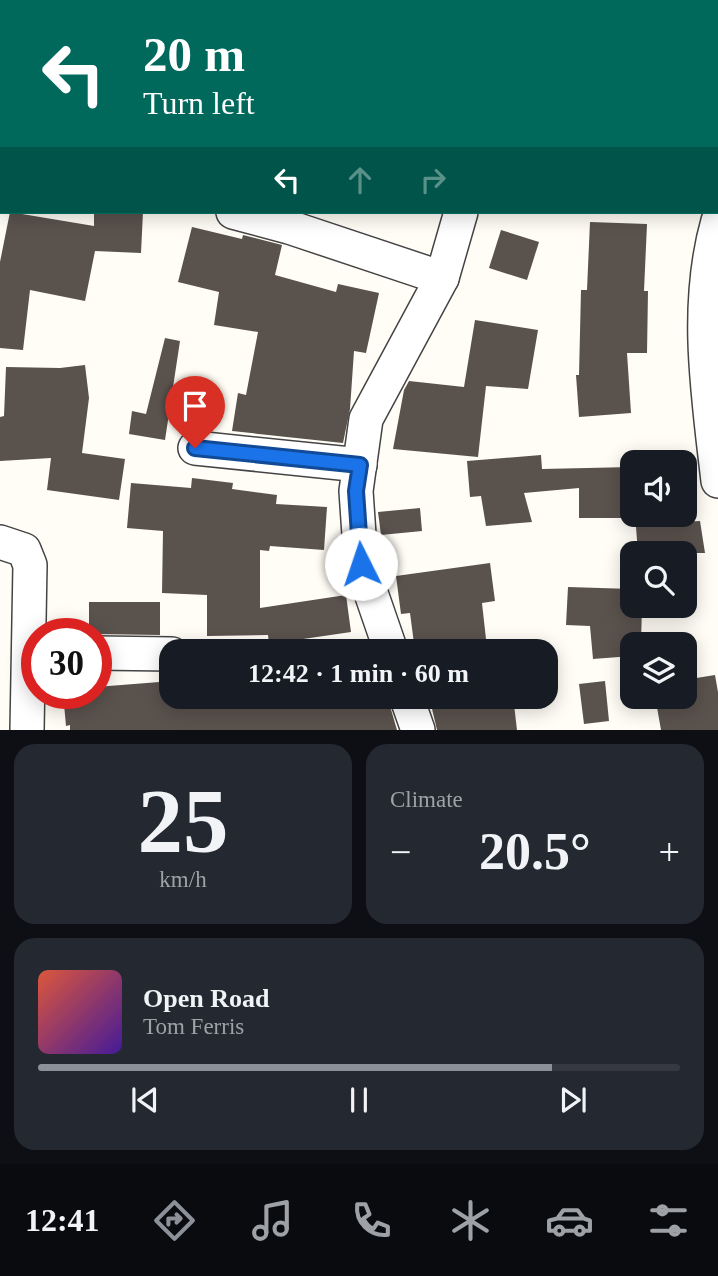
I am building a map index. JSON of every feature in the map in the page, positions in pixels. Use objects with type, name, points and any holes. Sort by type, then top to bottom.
[{"type":"street","points":[[240,214],[289,227],[442,278]]},
{"type":"street","points":[[387,639],[361,564],[356,491],[366,419],[442,278],[460,214]]},
{"type":"street","points":[[715,239],[705,317],[706,378],[718,481]]},
{"type":"street","points":[[195,448],[360,465]]},
{"type":"street","points":[[0,542],[24,550],[30,565],[32,618]]},
{"type":"street","points":[[112,653],[159,654]]},
{"type":"street","points":[[27,730],[29,709]]},
{"type":"street","points":[[411,709],[418,730]]},
{"type":"building","points":[[10,214],[94,226],[94,214],[143,214],[141,253],[95,251],[85,301],[30,290],[23,350],[0,348],[0,262]]},
{"type":"building","points":[[590,222],[647,224],[644,291],[648,291],[647,353],[627,353],[631,413],[579,417],[576,375],[579,375],[581,290],[587,290]]},
{"type":"building","points":[[192,227],[242,239],[243,235],[282,245],[275,275],[336,292],[338,284],[379,293],[366,353],[354,351],[350,409],[343,443],[232,431],[238,393],[246,395],[258,332],[214,325],[219,292],[178,282]]},
{"type":"building","points":[[501,230],[539,242],[527,280],[489,268]]},
{"type":"building","points":[[475,320],[538,330],[528,389],[486,386],[478,457],[393,449],[404,390],[409,381],[464,387]]},
{"type":"building","points":[[165,338],[180,341],[165,440],[129,434],[132,411],[146,414]]},
{"type":"building","points":[[85,365],[89,398],[82,453],[125,459],[119,500],[47,490],[51,458],[0,461],[0,417],[4,416],[6,367],[60,368]]},
{"type":"building","points":[[541,455],[542,469],[620,467],[620,518],[579,518],[579,488],[524,493],[532,522],[486,526],[481,496],[470,497],[467,461]]},
{"type":"building","points":[[192,478],[233,483],[232,489],[277,495],[276,504],[327,507],[324,550],[270,546],[269,551],[260,550],[260,608],[346,595],[351,632],[303,639],[268,639],[268,635],[207,636],[207,595],[162,593],[163,531],[127,528],[131,483],[191,488]]},
{"type":"building","points":[[420,508],[422,531],[381,535],[378,512]]},
{"type":"building","points":[[697,521],[700,521],[705,553],[697,553],[697,541],[637,541],[636,527],[697,527]]},
{"type":"building","points":[[490,563],[495,601],[482,603],[486,639],[413,639],[410,613],[401,614],[396,576]]},
{"type":"building","points":[[568,587],[620,589],[620,618],[642,618],[641,632],[620,632],[620,657],[593,659],[590,626],[566,625]]},
{"type":"building","points":[[89,602],[160,602],[160,635],[112,634],[112,618],[89,618]]},
{"type":"building","points":[[715,675],[718,730],[661,730],[657,709],[697,709],[697,678]]},
{"type":"building","points":[[605,681],[609,721],[584,724],[579,684]]},
{"type":"building","points":[[159,682],[159,709],[391,709],[397,730],[70,730],[70,725],[66,726],[64,709],[112,709],[112,686]]},
{"type":"building","points":[[432,709],[515,709],[517,730],[437,730]]},
{"type":"route","points":[[195,448],[360,465],[356,491],[361,564]]}]
